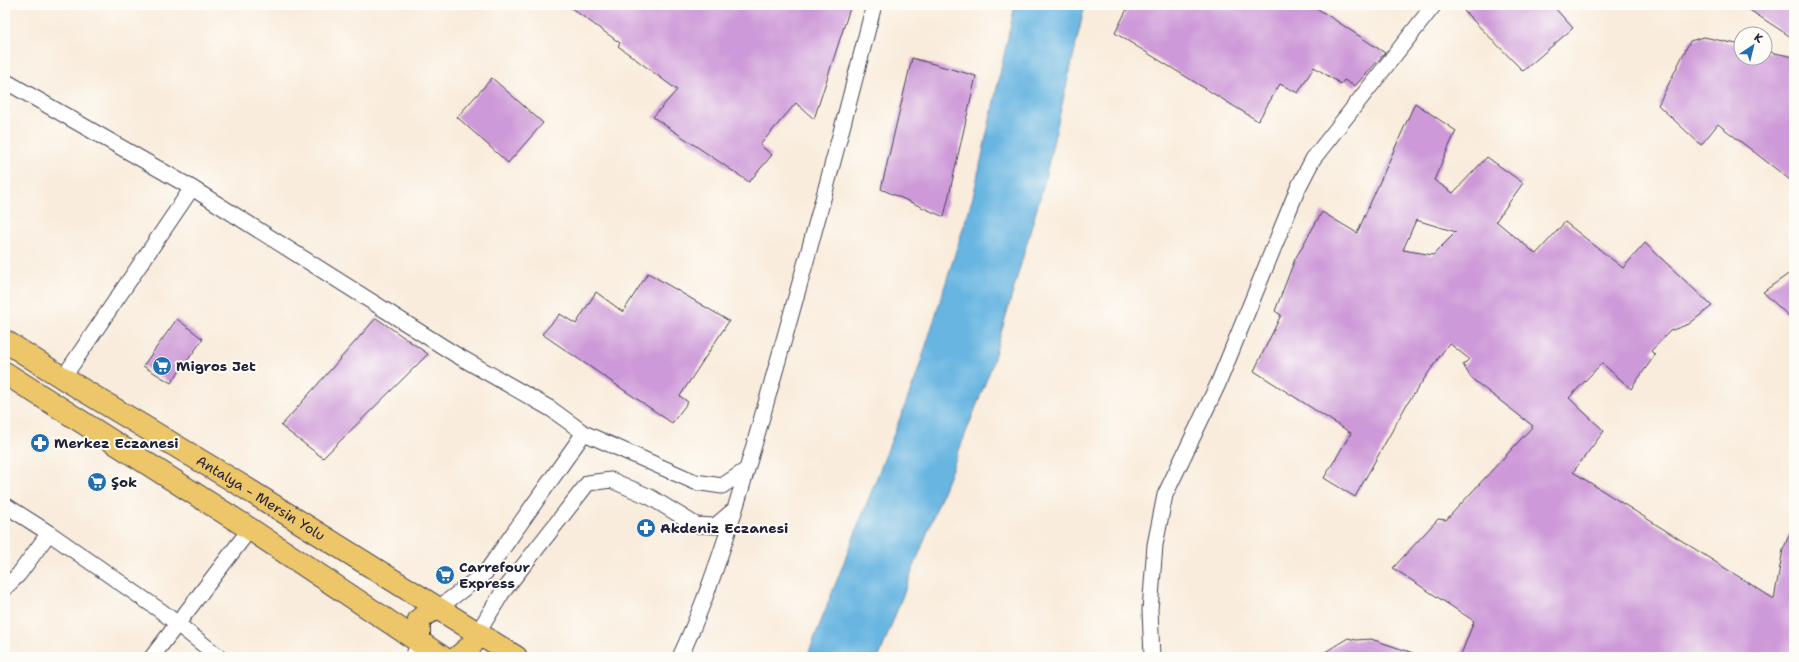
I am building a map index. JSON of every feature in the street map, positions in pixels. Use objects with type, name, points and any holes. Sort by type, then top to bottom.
[{"type":"highway","name":"Antalya - Mersin Yolu","points":[[5,341],[63,378],[239,484],[516,657]]},
{"type":"highway","points":[[5,373],[250,529],[416,649],[442,657]]},
{"type":"highway","points":[[416,649],[419,620],[427,613],[437,609]]},
{"type":"highway","points":[[458,657],[471,646],[477,634]]},
{"type":"street","points":[[680,657],[690,635],[735,510],[826,192],[874,5]]},
{"type":"street","points":[[1152,657],[1150,610],[1155,545],[1165,495],[1218,384],[1298,188],[1313,159],[1434,5]]},
{"type":"street","points":[[5,81],[192,188],[453,353],[551,409],[584,433],[695,482],[722,486],[746,470]]},
{"type":"street","points":[[63,378],[192,188]]},
{"type":"street","points":[[437,609],[486,572],[584,433]]},
{"type":"street","points":[[477,634],[502,593],[588,483],[611,480],[650,498],[696,525],[715,526],[735,510]]},
{"type":"street","points":[[5,505],[49,533],[161,611],[219,657]]},
{"type":"street","points":[[152,657],[250,529]]},
{"type":"street","points":[[5,588],[19,574],[49,533]]},
{"type":"water","points":[[1015,5],[1085,5],[1043,187],[991,368],[879,657],[807,657],[916,377],[973,197]]},
{"type":"building","points":[[567,5],[851,5],[814,119],[796,103],[760,145],[772,155],[749,182],[653,117],[677,90],[618,46],[620,43]]},
{"type":"building","points":[[1129,5],[1312,5],[1385,53],[1355,86],[1344,80],[1341,84],[1314,67],[1298,93],[1280,84],[1258,121],[1115,33]]},
{"type":"building","points":[[1471,5],[1552,5],[1573,28],[1523,71],[1464,11]]},
{"type":"building","points":[[1742,5],[1794,5],[1794,39]]},
{"type":"building","points":[[1704,37],[1733,43],[1733,66],[1773,66],[1773,53],[1794,57],[1794,183],[1718,124],[1701,145],[1658,105],[1690,41]]},
{"type":"building","points":[[912,58],[976,76],[944,217],[881,189]]},
{"type":"building","points":[[492,78],[543,123],[508,163],[457,117]]},
{"type":"building","points":[[1415,103],[1456,131],[1434,180],[1453,193],[1487,157],[1523,183],[1496,221],[1536,254],[1565,222],[1623,268],[1645,243],[1712,306],[1689,324],[1670,331],[1651,351],[1655,355],[1631,389],[1602,363],[1569,398],[1604,431],[1573,472],[1774,599],[1783,550],[1794,523],[1794,657],[1460,657],[1474,621],[1393,568],[1438,519],[1446,520],[1533,426],[1472,379],[1463,365],[1469,359],[1449,343],[1407,404],[1355,497],[1324,478],[1351,433],[1254,371],[1281,315],[1275,311],[1295,259],[1322,212],[1357,233]],"holes":[[[1416,220],[1456,232],[1433,255],[1403,250]]]},
{"type":"building","points":[[1794,270],[1794,321],[1763,292]]},
{"type":"building","points":[[648,273],[729,321],[680,396],[688,402],[672,423],[542,334],[560,314],[576,324],[596,292],[623,312]]},
{"type":"building","points":[[376,318],[428,354],[323,458],[281,426]]},
{"type":"building","points":[[177,319],[203,339],[171,383],[143,366]]},
{"type":"building","points":[[1348,638],[1356,640],[1371,639],[1419,655],[1418,657],[1317,657]]},
{"type":"place","name":"Migros Jet","points":[[162,366]]},
{"type":"place","name":"Merkez Eczanesi","points":[[40,443]]},
{"type":"place","name":"Şok","points":[[97,482]]},
{"type":"place","name":"Akdeniz Eczanesi","points":[[646,528]]},
{"type":"place","name":"Carrefour Express","points":[[445,575]]}]
